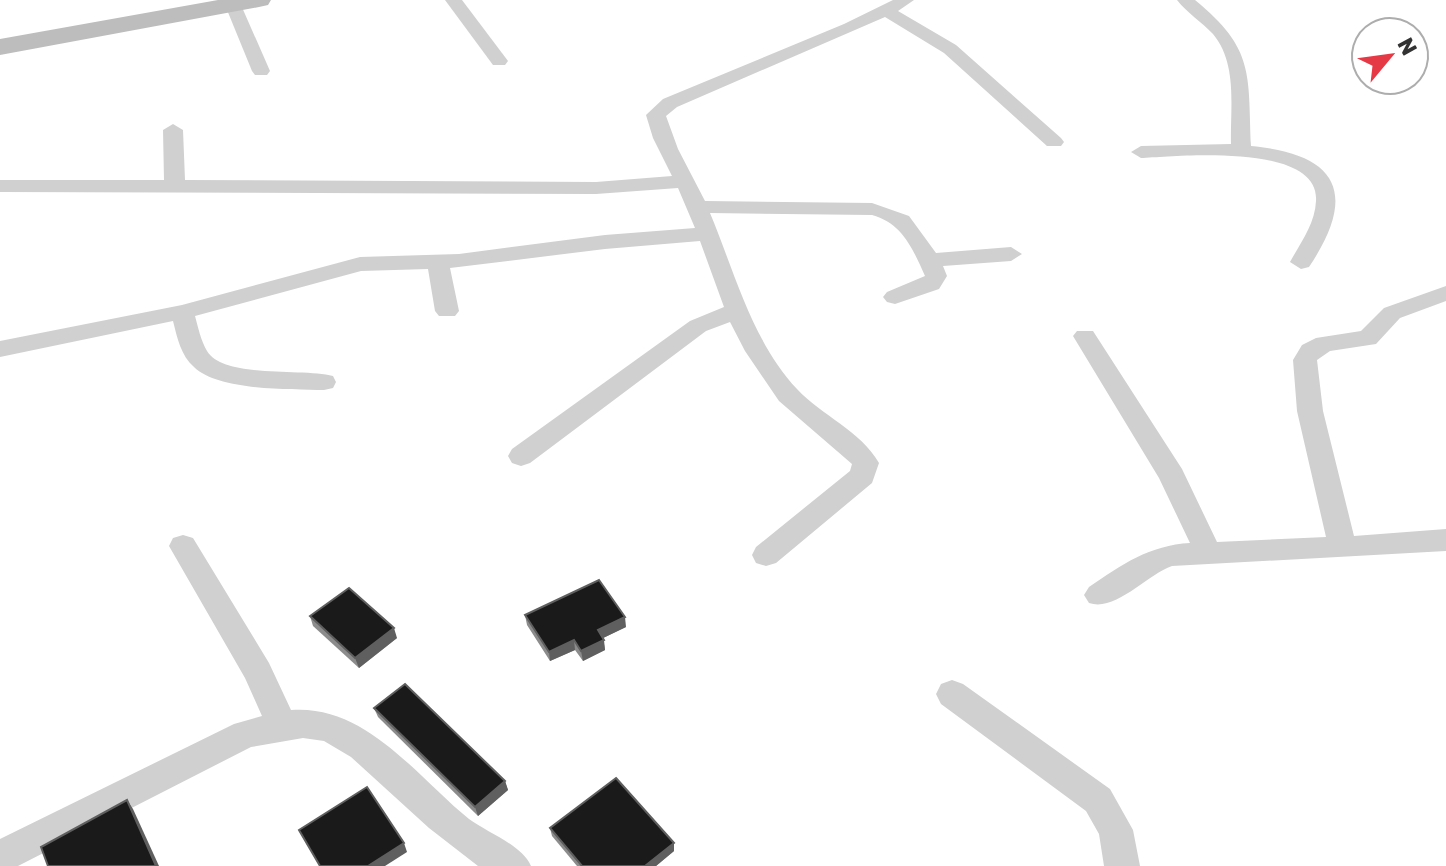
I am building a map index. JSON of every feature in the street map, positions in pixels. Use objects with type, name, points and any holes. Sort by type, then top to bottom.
[{"type":"street","points":[[0,47],[259,0]]},
{"type":"street","points":[[453,0],[499,61]]},
{"type":"street","points":[[1185,0],[1223,36],[1237,66],[1241,151]]},
{"type":"street","points":[[233,5],[261,71]]},
{"type":"street","points":[[766,555],[862,476],[866,463],[855,448],[790,397],[777,381],[736,311],[697,207],[657,124],[659,110],[896,5],[1054,142]]},
{"type":"street","points":[[173,130],[175,187]]},
{"type":"street","points":[[1141,152],[1241,151],[1300,160],[1318,175],[1326,189],[1321,229],[1301,262]]},
{"type":"street","points":[[0,186],[596,188],[686,181]]},
{"type":"street","points":[[697,207],[872,209],[893,213],[906,221],[936,276],[931,284],[895,297]]},
{"type":"street","points":[[0,349],[182,312],[360,264],[438,263],[605,242],[707,234]]},
{"type":"street","points":[[929,260],[1011,254]]},
{"type":"street","points":[[438,263],[447,311]]},
{"type":"street","points":[[1343,547],[1310,411],[1305,360],[1311,351],[1325,344],[1368,338],[1392,313],[1446,293]]},
{"type":"street","points":[[521,456],[698,326],[736,311]]},
{"type":"street","points":[[182,312],[198,358],[208,368],[226,373],[324,382]]},
{"type":"street","points":[[1085,336],[1172,476],[1208,552]]},
{"type":"street","points":[[1099,595],[1147,563],[1171,555],[1446,540]]},
{"type":"street","points":[[183,546],[258,672],[282,725]]},
{"type":"street","points":[[952,694],[1098,800],[1116,830],[1122,866]]},
{"type":"street","points":[[1,861],[245,734],[282,725],[311,724],[338,733],[393,768],[432,809],[494,857],[513,866]]},
{"type":"building","points":[[599,580],[625,617],[598,630],[604,640],[581,651],[574,640],[549,652],[525,615]]},
{"type":"building","points":[[349,588],[394,628],[355,658],[310,616]]},
{"type":"building","points":[[405,684],[505,781],[475,807],[374,708]]},
{"type":"building","points":[[616,778],[674,843],[645,866],[582,866],[550,828]]},
{"type":"building","points":[[367,787],[404,843],[368,866],[320,866],[299,830]]},
{"type":"building","points":[[127,800],[156,866],[48,866],[41,847]]}]
